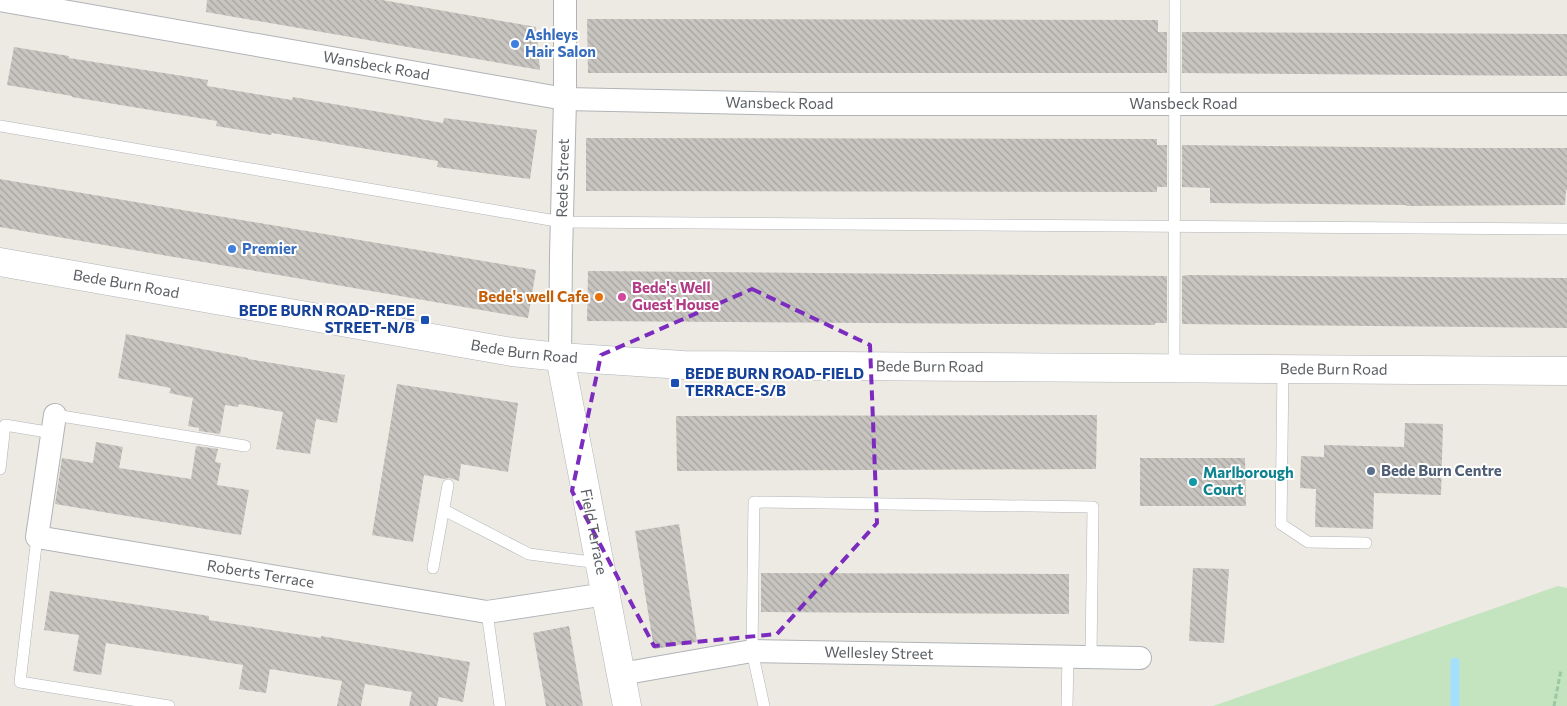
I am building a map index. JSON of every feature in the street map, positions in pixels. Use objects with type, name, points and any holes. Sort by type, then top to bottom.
[{"type":"main road","name":"Bede Burn Road","points":[[0,262],[502,350],[560,357],[683,365],[1567,371]]},
{"type":"main road","name":"Field Terrace","points":[[560,357],[627,706]]},
{"type":"street","name":"Wansbeck Road","points":[[0,0],[565,100],[801,104],[1567,104]]},
{"type":"street","name":"Rede Street","points":[[560,357],[565,0]]},
{"type":"street","points":[[38,537],[54,424]]},
{"type":"street","name":"Roberts Terrace","points":[[38,537],[487,612],[606,594]]},
{"type":"street","name":"Wellesley Street","points":[[621,674],[752,650],[1140,658]]},
{"type":"lane","points":[[1174,368],[1175,0]]},
{"type":"lane","points":[[0,126],[562,222],[1567,229]]},
{"type":"lane","points":[[1283,369],[1281,524],[1308,542],[1366,543]]},
{"type":"lane","points":[[0,469],[6,425],[54,424],[245,446]]},
{"type":"lane","points":[[432,568],[448,485]]},
{"type":"lane","points":[[764,706],[752,650],[754,502],[1093,507],[1091,656]]},
{"type":"lane","points":[[444,510],[529,554],[601,563]]},
{"type":"lane","points":[[38,537],[20,682],[169,706]]},
{"type":"lane","points":[[487,612],[500,706]]},
{"type":"lane","points":[[1067,706],[1068,656]]},
{"type":"path","points":[[1554,706],[1560,670]]},
{"type":"highlighted area","points":[[752,289],[870,345],[877,523],[777,634],[654,646],[572,491],[601,355]]},
{"type":"green space","points":[[1558,586],[1567,588],[1567,706],[1213,706]]},
{"type":"building","points":[[207,0],[382,0],[536,27],[540,70],[206,12]]},
{"type":"building","points":[[587,19],[1158,20],[1158,32],[1167,32],[1167,73],[588,73]]},
{"type":"building","points":[[1182,32],[1567,34],[1567,76],[1182,73]]},
{"type":"building","points":[[14,47],[69,56],[69,58],[208,80],[207,86],[292,100],[293,97],[443,123],[444,118],[537,130],[530,179],[437,167],[438,161],[272,133],[271,135],[216,126],[217,121],[7,85]]},
{"type":"building","points":[[586,138],[1157,139],[1157,145],[1167,145],[1167,187],[1157,187],[1157,192],[586,191]]},
{"type":"building","points":[[1182,145],[1567,148],[1565,205],[1406,206],[1210,203],[1210,188],[1182,187]]},
{"type":"building","points":[[0,179],[536,270],[528,318],[0,227]]},
{"type":"building","points":[[588,271],[1167,276],[1167,323],[1155,323],[1155,325],[587,321]]},
{"type":"building","points":[[1182,276],[1567,278],[1567,328],[1182,324]]},
{"type":"building","points":[[126,334],[248,359],[345,375],[337,423],[316,419],[310,454],[276,449],[283,412],[239,404],[238,407],[225,405],[220,434],[199,431],[199,428],[188,426],[193,398],[169,393],[171,388],[118,378]]},
{"type":"building","points":[[397,384],[518,403],[508,472],[461,464],[459,481],[424,475],[413,542],[372,535]]},
{"type":"building","points":[[1097,415],[1096,469],[677,471],[676,416]]},
{"type":"building","name":"Bede Burn Centre","points":[[1405,423],[1443,424],[1441,495],[1374,493],[1373,529],[1315,527],[1316,489],[1300,488],[1301,456],[1324,457],[1324,445],[1404,447]]},
{"type":"building","points":[[96,442],[123,447],[119,468],[191,479],[196,446],[218,449],[215,462],[221,463],[217,485],[249,490],[241,535],[55,504],[62,458],[93,463]]},
{"type":"building","name":"Marlborough Court","points":[[1140,458],[1245,458],[1246,506],[1140,506]]},
{"type":"building","points":[[679,524],[697,642],[654,649],[635,531]]},
{"type":"building","points":[[1193,568],[1229,569],[1224,643],[1189,641]]},
{"type":"building","points":[[761,573],[1069,574],[1069,614],[761,612]]},
{"type":"building","points":[[50,591],[209,616],[209,620],[321,638],[321,636],[470,662],[463,702],[439,697],[437,706],[409,706],[412,692],[365,684],[361,706],[337,706],[342,681],[270,669],[266,693],[239,689],[243,665],[106,643],[101,675],[73,671],[79,635],[44,630]]},
{"type":"building","points":[[569,626],[583,706],[546,706],[533,633]]},
{"type":"waterway","points":[[1455,662],[1455,706]]},
{"type":"place","name":"Ashleys Hair Salon","points":[[515,44]]},
{"type":"place","name":"Premier","points":[[232,249]]},
{"type":"place","name":"Bede's well Cafe","points":[[599,297]]},
{"type":"place","name":"Bede's Well Guest House","points":[[622,297]]},
{"type":"place","name":"BEDE BURN ROAD-REDE STREET-N/B","points":[[425,320]]},
{"type":"place","name":"BEDE BURN ROAD-FIELD TERRACE-S/B","points":[[675,383]]},
{"type":"place","name":"Bede Burn Centre","points":[[1371,471]]},
{"type":"place","name":"Marlborough Court","points":[[1193,482]]}]
